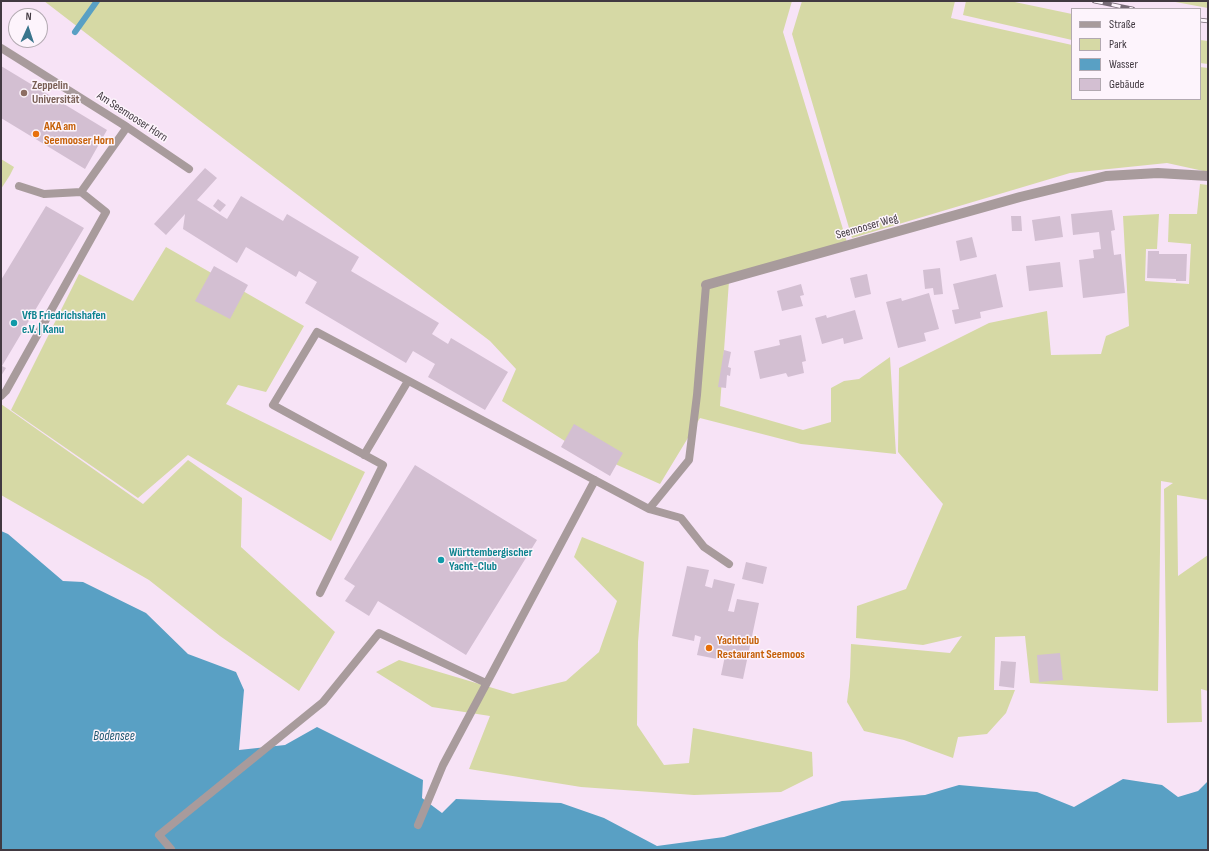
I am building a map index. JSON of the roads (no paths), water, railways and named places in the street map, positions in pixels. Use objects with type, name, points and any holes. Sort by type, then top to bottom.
[{"type":"street","name":"Seemooser Weg","points":[[706,285],[1020,197],[1106,176],[1158,173],[1208,176]]},
{"type":"lane","name":"Am Seemooser Horn","points":[[1,48],[189,169]]},
{"type":"lane","points":[[81,192],[126,128]]},
{"type":"lane","points":[[1,396],[6,391],[106,212],[81,192],[44,194],[19,186]]},
{"type":"lane","name":"Seemooser Weg","points":[[649,509],[689,460],[697,395],[706,285]]},
{"type":"lane","points":[[320,593],[383,465],[273,405],[317,332],[649,509],[681,518],[704,547],[729,564]]},
{"type":"lane","points":[[364,454],[408,381]]},
{"type":"lane","points":[[418,825],[442,765],[595,480]]},
{"type":"lane","points":[[171,849],[159,835],[322,702],[379,633],[486,683]]},
{"type":"water","name":"Bodensee","points":[[1,531],[8,534],[63,581],[83,582],[146,613],[188,654],[236,672],[244,690],[239,750],[285,745],[317,727],[423,780],[422,798],[442,813],[456,799],[561,803],[604,818],[657,846],[724,837],[842,801],[925,795],[959,785],[1037,792],[1074,807],[1123,779],[1162,785],[1178,797],[1198,791],[1208,781],[1208,850],[1,850]]},
{"type":"waterway","points":[[75,32],[97,1]]},
{"type":"railway","points":[[1094,1],[1128,8]]},
{"type":"railway","points":[[1201,20],[1208,21]]},
{"type":"place","name":"Zeppelin Universität","points":[[24,93]]},
{"type":"place","name":"AKA am Seemooser Horn","points":[[36,134]]},
{"type":"place","name":"VfB Friedrichshafen e.V. | Kanu","points":[[14,323]]},
{"type":"place","name":"Württembergischer Yacht-Club","points":[[441,560]]},
{"type":"place","name":"Yachtclub Restaurant Seemoos","points":[[709,648]]}]
